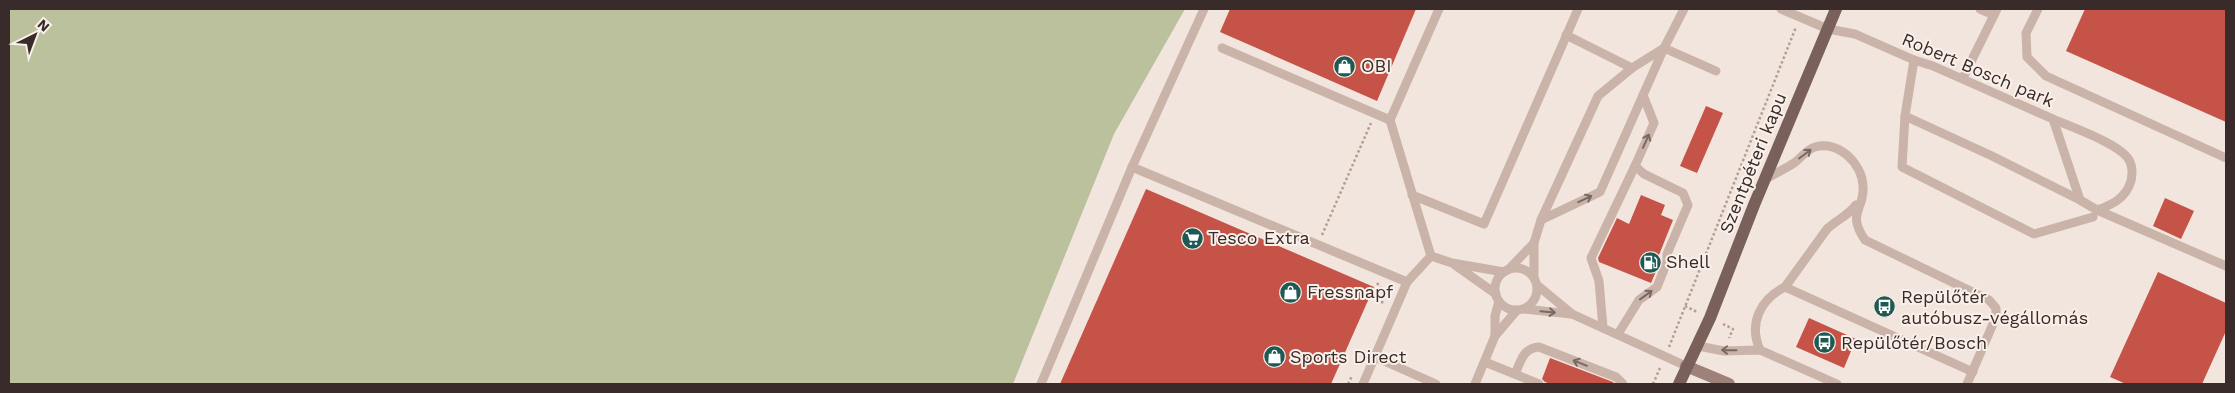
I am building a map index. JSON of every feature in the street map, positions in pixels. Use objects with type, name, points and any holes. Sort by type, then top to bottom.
[{"type":"main road","name":"Szentpéteri kapu","points":[[1679,384],[1686,366],[1698,346],[1764,180],[1836,9]]},
{"type":"street","points":[[1686,366],[1729,384]]},
{"type":"lane","points":[[1041,384],[1132,167],[1204,9]]},
{"type":"lane","points":[[1431,256],[1390,120],[1439,9]]},
{"type":"lane","points":[[1412,195],[1484,224],[1578,9]]},
{"type":"lane","points":[[1541,220],[1600,192],[1664,48],[1684,9]]},
{"type":"lane","name":"Robert Bosch park","points":[[1780,9],[1828,29],[1855,34],[1914,60],[1963,78],[2053,119],[2080,200]]},
{"type":"lane","points":[[1963,78],[1995,12],[1980,9]]},
{"type":"lane","points":[[2038,9],[2026,34],[2027,57],[2046,76],[2226,158]]},
{"type":"lane","points":[[1566,35],[1632,68]]},
{"type":"lane","points":[[1222,48],[1390,120]]},
{"type":"lane","points":[[1475,384],[1495,336],[1521,309],[1535,298],[1534,243],[1541,220],[1598,96],[1632,68],[1664,48]]},
{"type":"lane","points":[[1664,48],[1716,71]]},
{"type":"lane","points":[[1914,60],[1905,116],[1902,166],[2034,234],[2095,213],[2115,203],[2129,188],[2132,175],[2130,162],[2121,150],[2053,119]]},
{"type":"lane","points":[[1603,328],[1599,281],[1591,258],[1654,123],[1643,95]]},
{"type":"lane","points":[[1905,116],[1992,156],[2080,200],[2095,213],[2226,266]]},
{"type":"lane","points":[[1764,180],[1815,147],[1826,146],[1839,150],[1851,157],[1863,186],[1861,199],[1855,215],[1858,230],[1865,240],[1989,300],[1996,308],[1996,317],[1968,384]]},
{"type":"lane","points":[[1618,334],[1639,300],[1657,287],[1667,262],[1667,254],[1688,205],[1683,193],[1644,174],[1635,166]]},
{"type":"lane","points":[[1132,167],[1407,282]]},
{"type":"lane","points":[[1760,350],[1755,332],[1760,309],[1775,292],[1785,287],[1827,229],[1834,222],[1851,212],[1861,199]]},
{"type":"lane","points":[[1495,336],[1496,282],[1534,243]]},
{"type":"lane","points":[[1431,256],[1452,263],[1506,271],[1524,270],[1572,314],[1686,366]]},
{"type":"lane","points":[[1363,384],[1407,282],[1431,256]]},
{"type":"lane","points":[[1452,263],[1509,309],[1572,314]]},
{"type":"lane","points":[[1785,287],[1973,372]]},
{"type":"lane","points":[[1698,346],[1724,351],[1760,350],[1837,384]]},
{"type":"lane","points":[[1515,374],[1528,349],[1539,347],[1616,377],[1623,384]]},
{"type":"lane","points":[[1375,357],[1436,384]]},
{"type":"lane","points":[[1484,362],[1539,384]]},
{"type":"path","points":[[1653,384],[1800,18]]},
{"type":"path","points":[[1317,245],[1375,114]]},
{"type":"path","points":[[1373,278],[1384,291],[1383,303],[1379,312]]},
{"type":"path","points":[[1348,384],[1352,375]]},
{"type":"green space","points":[[9,9],[1185,9],[1114,134],[1013,384],[9,384]]},
{"type":"building","name":"OBI","points":[[1230,9],[1416,9],[1377,101],[1220,32]]},
{"type":"building","points":[[2085,9],[2226,9],[2226,122],[2066,51]]},
{"type":"building","points":[[1706,106],[1723,113],[1697,173],[1680,166]]},
{"type":"building","name":"Tesco Extra","points":[[1146,189],[1374,287],[1331,384],[1060,384]]},
{"type":"building","points":[[1641,195],[1665,205],[1661,215],[1673,220],[1657,260],[1660,262],[1651,283],[1599,262],[1598,258],[1617,218],[1629,224]]},
{"type":"building","points":[[2165,198],[2194,211],[2181,239],[2153,226]]},
{"type":"building","points":[[2158,272],[2226,303],[2226,331],[2202,384],[2126,384],[2110,377]]},
{"type":"building","points":[[1809,318],[1856,339],[1844,368],[1796,347]]},
{"type":"building","points":[[1550,358],[1614,384],[1551,384],[1545,382],[1542,379]]},
{"type":"place","name":"OBI","points":[[1345,66]]},
{"type":"place","name":"Tesco Extra","points":[[1192,238]]},
{"type":"place","name":"Shell","points":[[1650,262]]},
{"type":"place","name":"Fressnapf","points":[[1291,292]]},
{"type":"place","name":"Repülőtér autóbusz-végállomás","points":[[1885,307]]},
{"type":"place","name":"Repülőtér/Bosch","points":[[1825,343]]},
{"type":"place","name":"Sports Direct","points":[[1274,357]]}]
